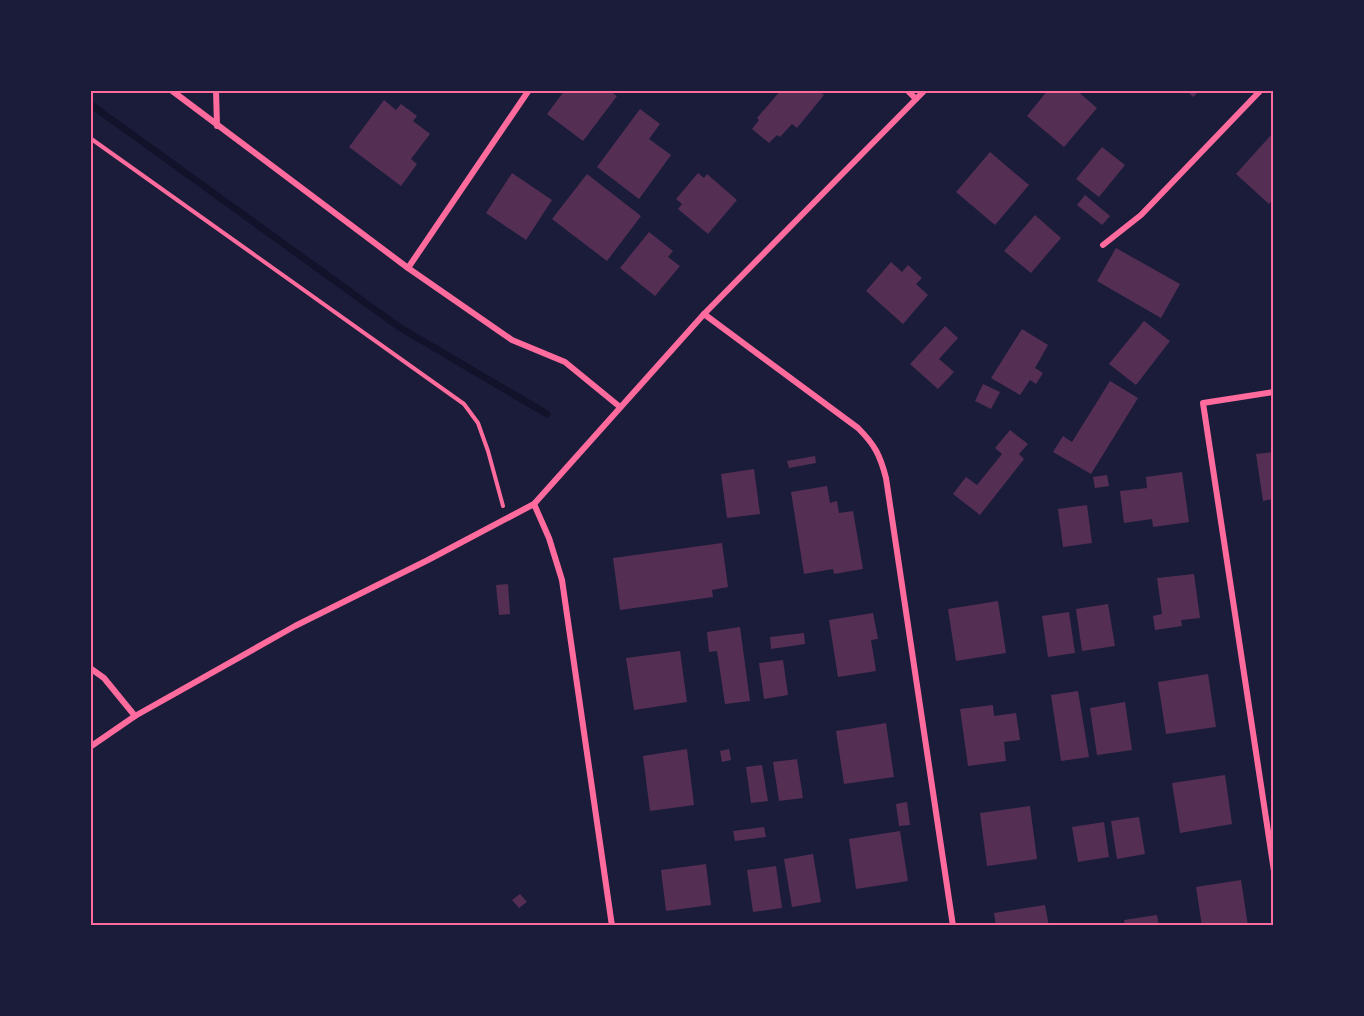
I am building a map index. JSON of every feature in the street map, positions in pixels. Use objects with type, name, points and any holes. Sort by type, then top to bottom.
[{"type":"street","points":[[171,90],[408,268],[512,340],[565,362],[620,407]]},
{"type":"street","points":[[216,90],[217,126]]},
{"type":"street","points":[[408,268],[529,90]]},
{"type":"street","points":[[907,90],[916,99]]},
{"type":"street","points":[[90,747],[135,716],[295,626],[534,504],[704,314],[925,90]]},
{"type":"street","points":[[1103,245],[1141,215],[1261,90]]},
{"type":"street","points":[[704,314],[858,428],[871,442],[880,458],[886,478],[953,926]]},
{"type":"street","points":[[1274,393],[1203,403],[1274,871]]},
{"type":"street","points":[[534,504],[549,538],[562,580],[612,926]]},
{"type":"street","points":[[90,668],[104,678],[135,716]]},
{"type":"path","points":[[90,138],[464,404],[478,423],[507,518]]},
{"type":"building","points":[[565,90],[608,90],[617,96],[583,141],[547,114]]},
{"type":"building","points":[[781,90],[818,90],[824,95],[797,128],[792,124],[780,137],[777,135],[769,143],[752,129],[759,120],[757,118]]},
{"type":"building","points":[[1048,90],[1076,90],[1097,108],[1064,147],[1027,116]]},
{"type":"building","points":[[1186,90],[1200,90],[1193,97]]},
{"type":"building","points":[[384,100],[396,110],[401,104],[417,116],[413,121],[430,134],[411,159],[417,164],[401,186],[349,147]]},
{"type":"building","points":[[640,109],[660,124],[649,139],[671,155],[639,199],[597,167]]},
{"type":"building","points":[[1272,134],[1274,136],[1274,198],[1269,204],[1236,174]]},
{"type":"building","points":[[1102,147],[1125,165],[1099,197],[1076,179]]},
{"type":"building","points":[[990,152],[1029,185],[995,225],[956,192]]},
{"type":"building","points":[[512,173],[552,200],[526,240],[486,213]]},
{"type":"building","points":[[698,173],[704,178],[707,174],[737,200],[708,234],[678,209],[682,204],[676,199]]},
{"type":"building","points":[[587,174],[641,216],[607,261],[552,219]]},
{"type":"building","points":[[1085,195],[1110,216],[1102,225],[1077,205]]},
{"type":"building","points":[[1035,215],[1061,238],[1031,273],[1004,251]]},
{"type":"building","points":[[649,232],[673,251],[668,257],[680,266],[655,296],[620,268]]},
{"type":"building","points":[[1116,248],[1180,284],[1161,318],[1097,281]]},
{"type":"building","points":[[891,262],[902,272],[908,265],[922,278],[916,284],[928,295],[903,324],[866,291]]},
{"type":"building","points":[[1144,321],[1170,341],[1136,385],[1109,364]]},
{"type":"building","points":[[945,326],[958,338],[939,359],[954,372],[938,389],[910,364]]},
{"type":"building","points":[[1022,329],[1048,345],[1035,368],[1043,373],[1036,384],[1030,380],[1020,395],[991,378]]},
{"type":"building","points":[[1110,381],[1138,398],[1091,474],[1053,452],[1063,436],[1072,442]]},
{"type":"building","points":[[983,384],[1000,392],[991,409],[975,401]]},
{"type":"building","points":[[1010,430],[1028,444],[1019,454],[1024,459],[980,515],[953,494],[966,477],[977,485],[1002,454],[995,448]]},
{"type":"building","points":[[1274,452],[1274,499],[1263,501],[1256,454]]},
{"type":"building","points":[[815,456],[816,463],[789,468],[787,461]]},
{"type":"building","points":[[754,469],[760,514],[727,518],[721,474]]},
{"type":"building","points":[[1182,472],[1189,522],[1153,527],[1152,519],[1124,523],[1120,491],[1147,488],[1146,477]]},
{"type":"building","points":[[1107,475],[1109,486],[1095,488],[1093,477]]},
{"type":"building","points":[[827,486],[830,503],[837,501],[839,513],[853,511],[863,569],[834,574],[833,569],[804,574],[791,492]]},
{"type":"building","points":[[1087,505],[1092,543],[1063,547],[1058,509]]},
{"type":"building","points":[[722,543],[728,587],[712,590],[713,597],[620,610],[613,558]]},
{"type":"building","points":[[1194,574],[1200,618],[1181,620],[1182,626],[1155,630],[1153,616],[1162,614],[1157,578]]},
{"type":"building","points":[[508,584],[510,614],[499,615],[496,585]]},
{"type":"building","points":[[998,601],[1006,653],[956,661],[948,609]]},
{"type":"building","points":[[1108,604],[1115,646],[1082,651],[1076,609]]},
{"type":"building","points":[[1069,612],[1075,653],[1048,657],[1042,616]]},
{"type":"building","points":[[873,613],[878,639],[871,640],[876,671],[838,677],[829,620]]},
{"type":"building","points":[[740,627],[750,701],[725,704],[717,651],[709,652],[707,632]]},
{"type":"building","points":[[804,633],[805,644],[771,649],[770,637]]},
{"type":"building","points":[[680,651],[687,702],[634,710],[626,658]]},
{"type":"building","points":[[783,660],[788,695],[764,699],[759,663]]},
{"type":"building","points":[[1208,674],[1216,727],[1166,734],[1158,682]]},
{"type":"building","points":[[1078,691],[1089,757],[1061,761],[1051,695]]},
{"type":"building","points":[[1125,702],[1132,750],[1097,755],[1090,708]]},
{"type":"building","points":[[993,705],[994,716],[1016,713],[1020,740],[1004,742],[1006,761],[968,766],[960,709]]},
{"type":"building","points":[[886,723],[894,777],[844,784],[836,731]]},
{"type":"building","points":[[687,749],[694,805],[650,811],[643,756]]},
{"type":"building","points":[[729,749],[731,760],[722,762],[720,751]]},
{"type":"building","points":[[797,759],[803,798],[779,801],[773,762]]},
{"type":"building","points":[[762,765],[768,801],[751,803],[746,767]]},
{"type":"building","points":[[1225,775],[1232,824],[1180,833],[1172,783]]},
{"type":"building","points":[[907,802],[910,825],[899,826],[896,804]]},
{"type":"building","points":[[1030,806],[1037,859],[987,866],[980,813]]},
{"type":"building","points":[[1139,817],[1145,854],[1117,859],[1111,821]]},
{"type":"building","points":[[1104,822],[1109,857],[1078,862],[1072,827]]},
{"type":"building","points":[[764,827],[766,837],[735,841],[733,831]]},
{"type":"building","points":[[900,831],[908,881],[856,889],[849,839]]},
{"type":"building","points":[[813,854],[821,902],[792,907],[784,859]]},
{"type":"building","points":[[706,864],[711,905],[666,911],[661,870]]},
{"type":"building","points":[[776,866],[782,908],[753,912],[747,870]]},
{"type":"building","points":[[1241,880],[1248,926],[1202,926],[1196,887]]},
{"type":"building","points":[[520,894],[527,902],[519,908],[512,900]]},
{"type":"building","points":[[1045,905],[1049,926],[996,926],[994,913]]},
{"type":"building","points":[[1157,915],[1159,926],[1125,926],[1124,920]]},
{"type":"waterway","points":[[90,104],[399,327],[547,414]]}]
